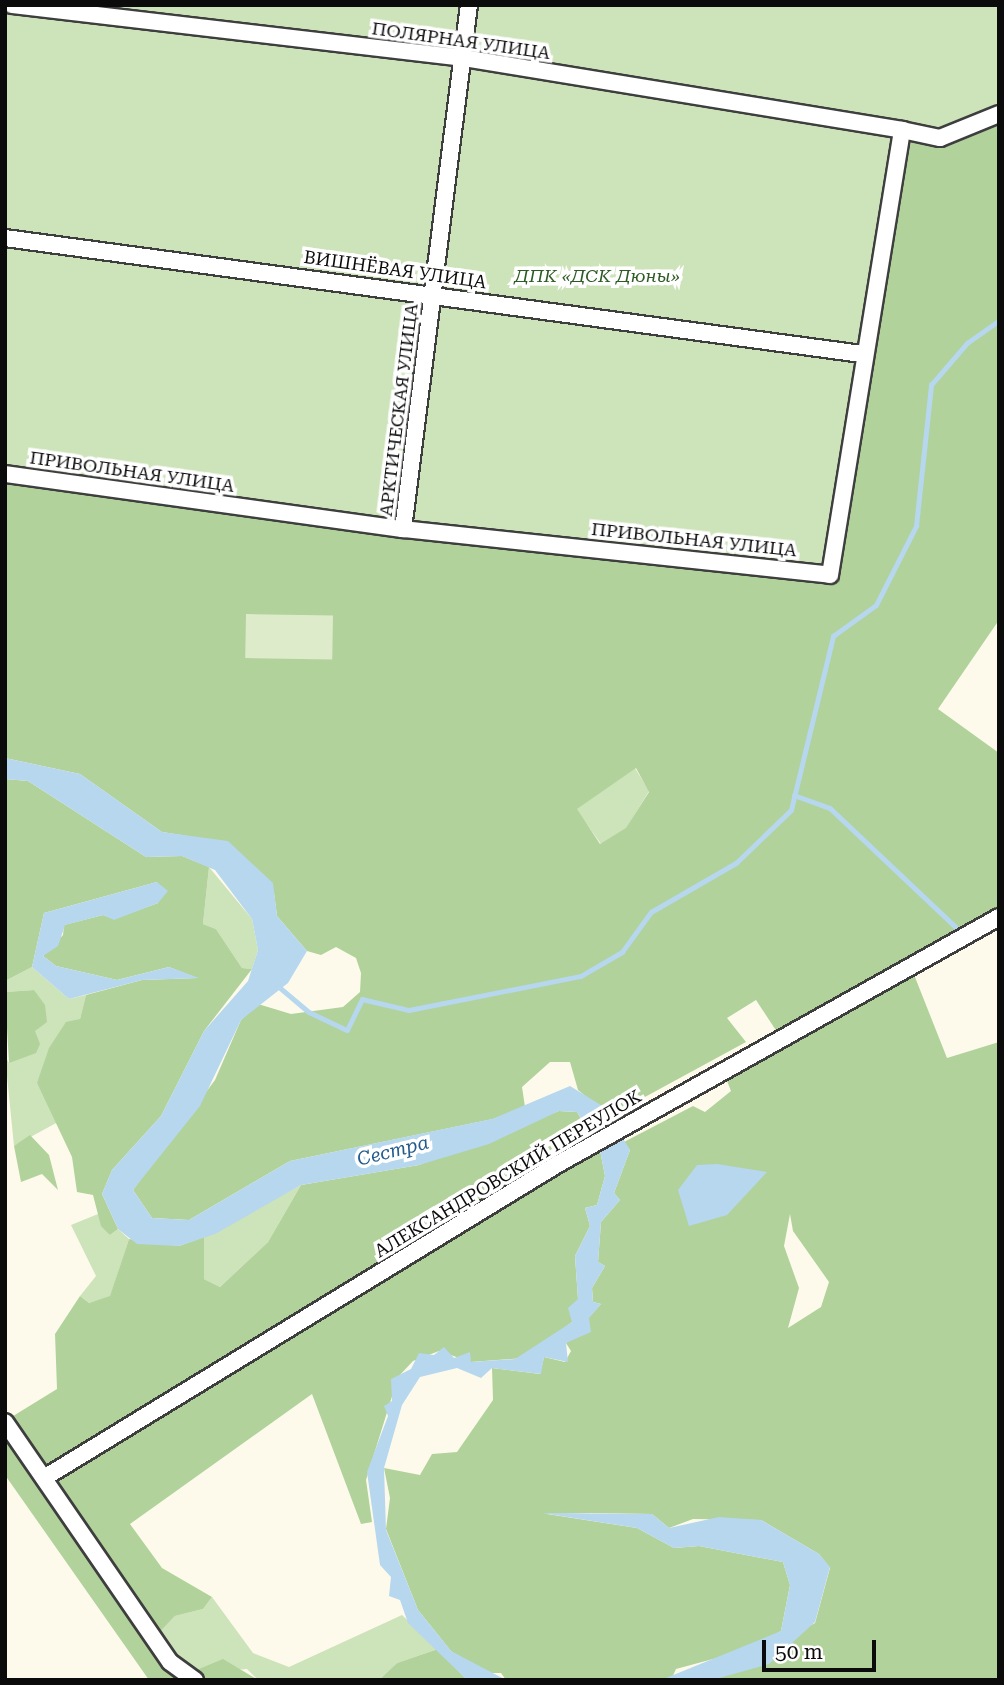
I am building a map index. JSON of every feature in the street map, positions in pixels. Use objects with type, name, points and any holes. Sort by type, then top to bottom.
[{"type":"street","name":"ПОЛЯРНАЯ УЛИЦА","points":[[12,5],[463,58],[902,130]]},
{"type":"street","name":"АРКТИЧЕСКАЯ УЛИЦА","points":[[403,529],[469,5]]},
{"type":"street","points":[[902,130],[940,138],[999,114]]},
{"type":"street","name":"ПРИВОЛЬНАЯ УЛИЦА","points":[[5,474],[403,529],[830,575],[862,354],[902,130]]},
{"type":"street","name":"ВИШНЁВАЯ УЛИЦА","points":[[5,238],[862,354]]},
{"type":"street","name":"АЛЕКСАНДРОВСКИЙ ПЕРЕУЛОК","points":[[44,1478],[562,1161],[999,917]]},
{"type":"street","points":[[5,1422],[170,1662],[195,1680]]},
{"type":"green space","name":"ДПК «ДСК Дюны»","points":[[5,5],[999,5],[999,114],[830,575],[5,474]]},
{"type":"green space","points":[[999,114],[999,620],[938,709],[999,753],[999,917],[911,967],[947,1058],[999,1042],[999,1680],[712,1680],[815,1623],[830,1568],[819,1554],[761,1520],[693,1519],[669,1528],[652,1514],[590,1513],[547,1514],[637,1528],[674,1548],[699,1546],[783,1562],[790,1585],[781,1631],[750,1649],[676,1669],[671,1680],[506,1680],[501,1673],[485,1673],[451,1651],[418,1610],[386,1529],[390,1498],[384,1468],[420,1475],[432,1454],[457,1452],[493,1400],[492,1368],[540,1374],[544,1357],[565,1362],[571,1351],[566,1343],[601,1304],[593,1302],[592,1288],[605,1266],[598,1262],[601,1222],[620,1200],[614,1193],[630,1150],[624,1142],[693,1106],[705,1112],[731,1091],[723,1071],[781,1038],[756,1000],[727,1018],[746,1042],[610,1116],[578,1090],[570,1062],[550,1062],[522,1087],[525,1107],[493,1119],[290,1161],[189,1220],[152,1218],[133,1190],[215,1080],[241,1020],[258,1004],[291,1014],[343,1007],[360,992],[361,973],[356,958],[336,947],[321,955],[307,951],[277,916],[274,893],[187,836],[162,832],[80,774],[5,758],[5,474],[830,574],[901,133],[940,138]],"holes":[[[636,768],[649,792],[626,828],[600,844],[577,809]],[[790,1214],[793,1231],[829,1282],[821,1307],[788,1328],[799,1288],[784,1246]]]},
{"type":"green space","points":[[246,614],[333,616],[332,660],[245,658]]},
{"type":"green space","points":[[635,768],[649,791],[626,829],[601,844],[576,809]]},
{"type":"green space","points":[[5,779],[28,781],[146,857],[182,856],[209,867],[203,924],[216,929],[242,968],[252,969],[204,1031],[161,1116],[112,1170],[102,1194],[118,1229],[110,1235],[101,1226],[93,1195],[77,1192],[72,1157],[37,1083],[49,1048],[66,1022],[80,1019],[86,995],[142,980],[197,978],[169,967],[117,980],[56,966],[43,956],[63,935],[64,925],[103,915],[114,919],[158,903],[157,882],[44,913],[32,967],[5,981]]},
{"type":"green space","points":[[209,867],[252,919],[258,950],[252,969],[242,968],[216,929],[203,924]]},
{"type":"green space","points":[[32,967],[69,999],[86,995],[80,1019],[37,1083],[58,1122],[14,1146],[5,1056],[9,1063],[35,1031],[38,998],[34,990],[5,992],[5,981]]},
{"type":"green space","points":[[34,990],[45,1005],[47,1022],[35,1031],[40,1044],[36,1053],[9,1063],[5,992]]},
{"type":"green space","points":[[559,1111],[577,1112],[591,1136],[51,1482],[558,1167],[565,1170],[600,1150],[605,1176],[597,1205],[585,1208],[590,1226],[575,1256],[578,1299],[572,1322],[524,1358],[471,1362],[439,1351],[413,1361],[398,1377],[366,1480],[372,1522],[361,1524],[312,1394],[130,1524],[162,1568],[212,1597],[203,1609],[175,1616],[154,1638],[187,1674],[223,1659],[258,1680],[149,1680],[5,1475],[5,1421],[57,1389],[55,1334],[80,1296],[89,1303],[110,1296],[129,1239],[179,1246],[204,1237],[204,1279],[220,1287],[268,1242],[301,1185],[419,1165]]},
{"type":"green space","points":[[30,1135],[49,1155],[58,1190],[42,1174],[21,1182],[14,1146]]},
{"type":"green space","points":[[301,1185],[268,1242],[220,1287],[204,1279],[204,1237]]},
{"type":"green space","points":[[98,1214],[110,1235],[118,1229],[129,1239],[110,1297],[89,1303],[80,1296],[96,1276],[71,1225]]},
{"type":"green space","points":[[212,1597],[253,1653],[289,1667],[402,1615],[438,1649],[397,1663],[379,1680],[258,1680],[247,1669],[187,1674],[153,1639],[175,1616],[203,1609]]},
{"type":"green space","points":[[438,1649],[467,1680],[379,1680],[397,1663]]},
{"type":"water","name":"Сестра","points":[[5,758],[80,774],[162,832],[228,841],[273,883],[277,916],[307,951],[288,983],[241,1020],[200,1106],[133,1190],[152,1218],[189,1220],[290,1161],[492,1119],[570,1086],[604,1107],[630,1150],[614,1193],[620,1200],[601,1222],[598,1262],[605,1266],[592,1288],[593,1302],[601,1304],[589,1318],[591,1332],[566,1343],[568,1362],[544,1357],[541,1374],[492,1368],[481,1378],[457,1368],[420,1377],[402,1405],[384,1468],[386,1530],[418,1610],[451,1651],[506,1680],[467,1680],[408,1623],[400,1600],[389,1596],[391,1577],[380,1565],[367,1472],[388,1416],[384,1406],[392,1401],[391,1379],[411,1369],[419,1353],[434,1355],[444,1347],[454,1358],[470,1352],[471,1362],[515,1359],[572,1322],[568,1308],[578,1299],[575,1256],[590,1226],[585,1208],[597,1205],[605,1176],[600,1150],[577,1112],[559,1111],[489,1144],[419,1165],[301,1185],[215,1234],[179,1246],[137,1244],[118,1229],[102,1194],[112,1170],[161,1116],[204,1031],[248,981],[258,950],[252,919],[215,870],[182,856],[146,857],[28,781],[5,779]]},
{"type":"water","points":[[157,882],[168,891],[158,903],[114,920],[103,915],[65,925],[58,946],[43,956],[56,966],[117,980],[169,967],[199,978],[142,980],[69,999],[32,967],[44,913]]},
{"type":"water","points":[[717,1164],[767,1172],[727,1215],[689,1226],[678,1190],[697,1165]]},
{"type":"water","points":[[542,1513],[652,1514],[669,1528],[719,1517],[761,1520],[819,1554],[830,1567],[815,1622],[769,1664],[712,1680],[666,1678],[781,1631],[790,1585],[783,1562],[699,1546],[674,1548],[637,1528]]},
{"type":"waterway","points":[[278,986],[309,1012],[347,1030],[362,999],[409,1010],[581,976],[622,952],[651,912],[736,863],[791,810],[833,636],[876,605],[916,526],[931,385],[967,343],[999,321]]},
{"type":"waterway","points":[[794,795],[830,808],[956,927]]}]
